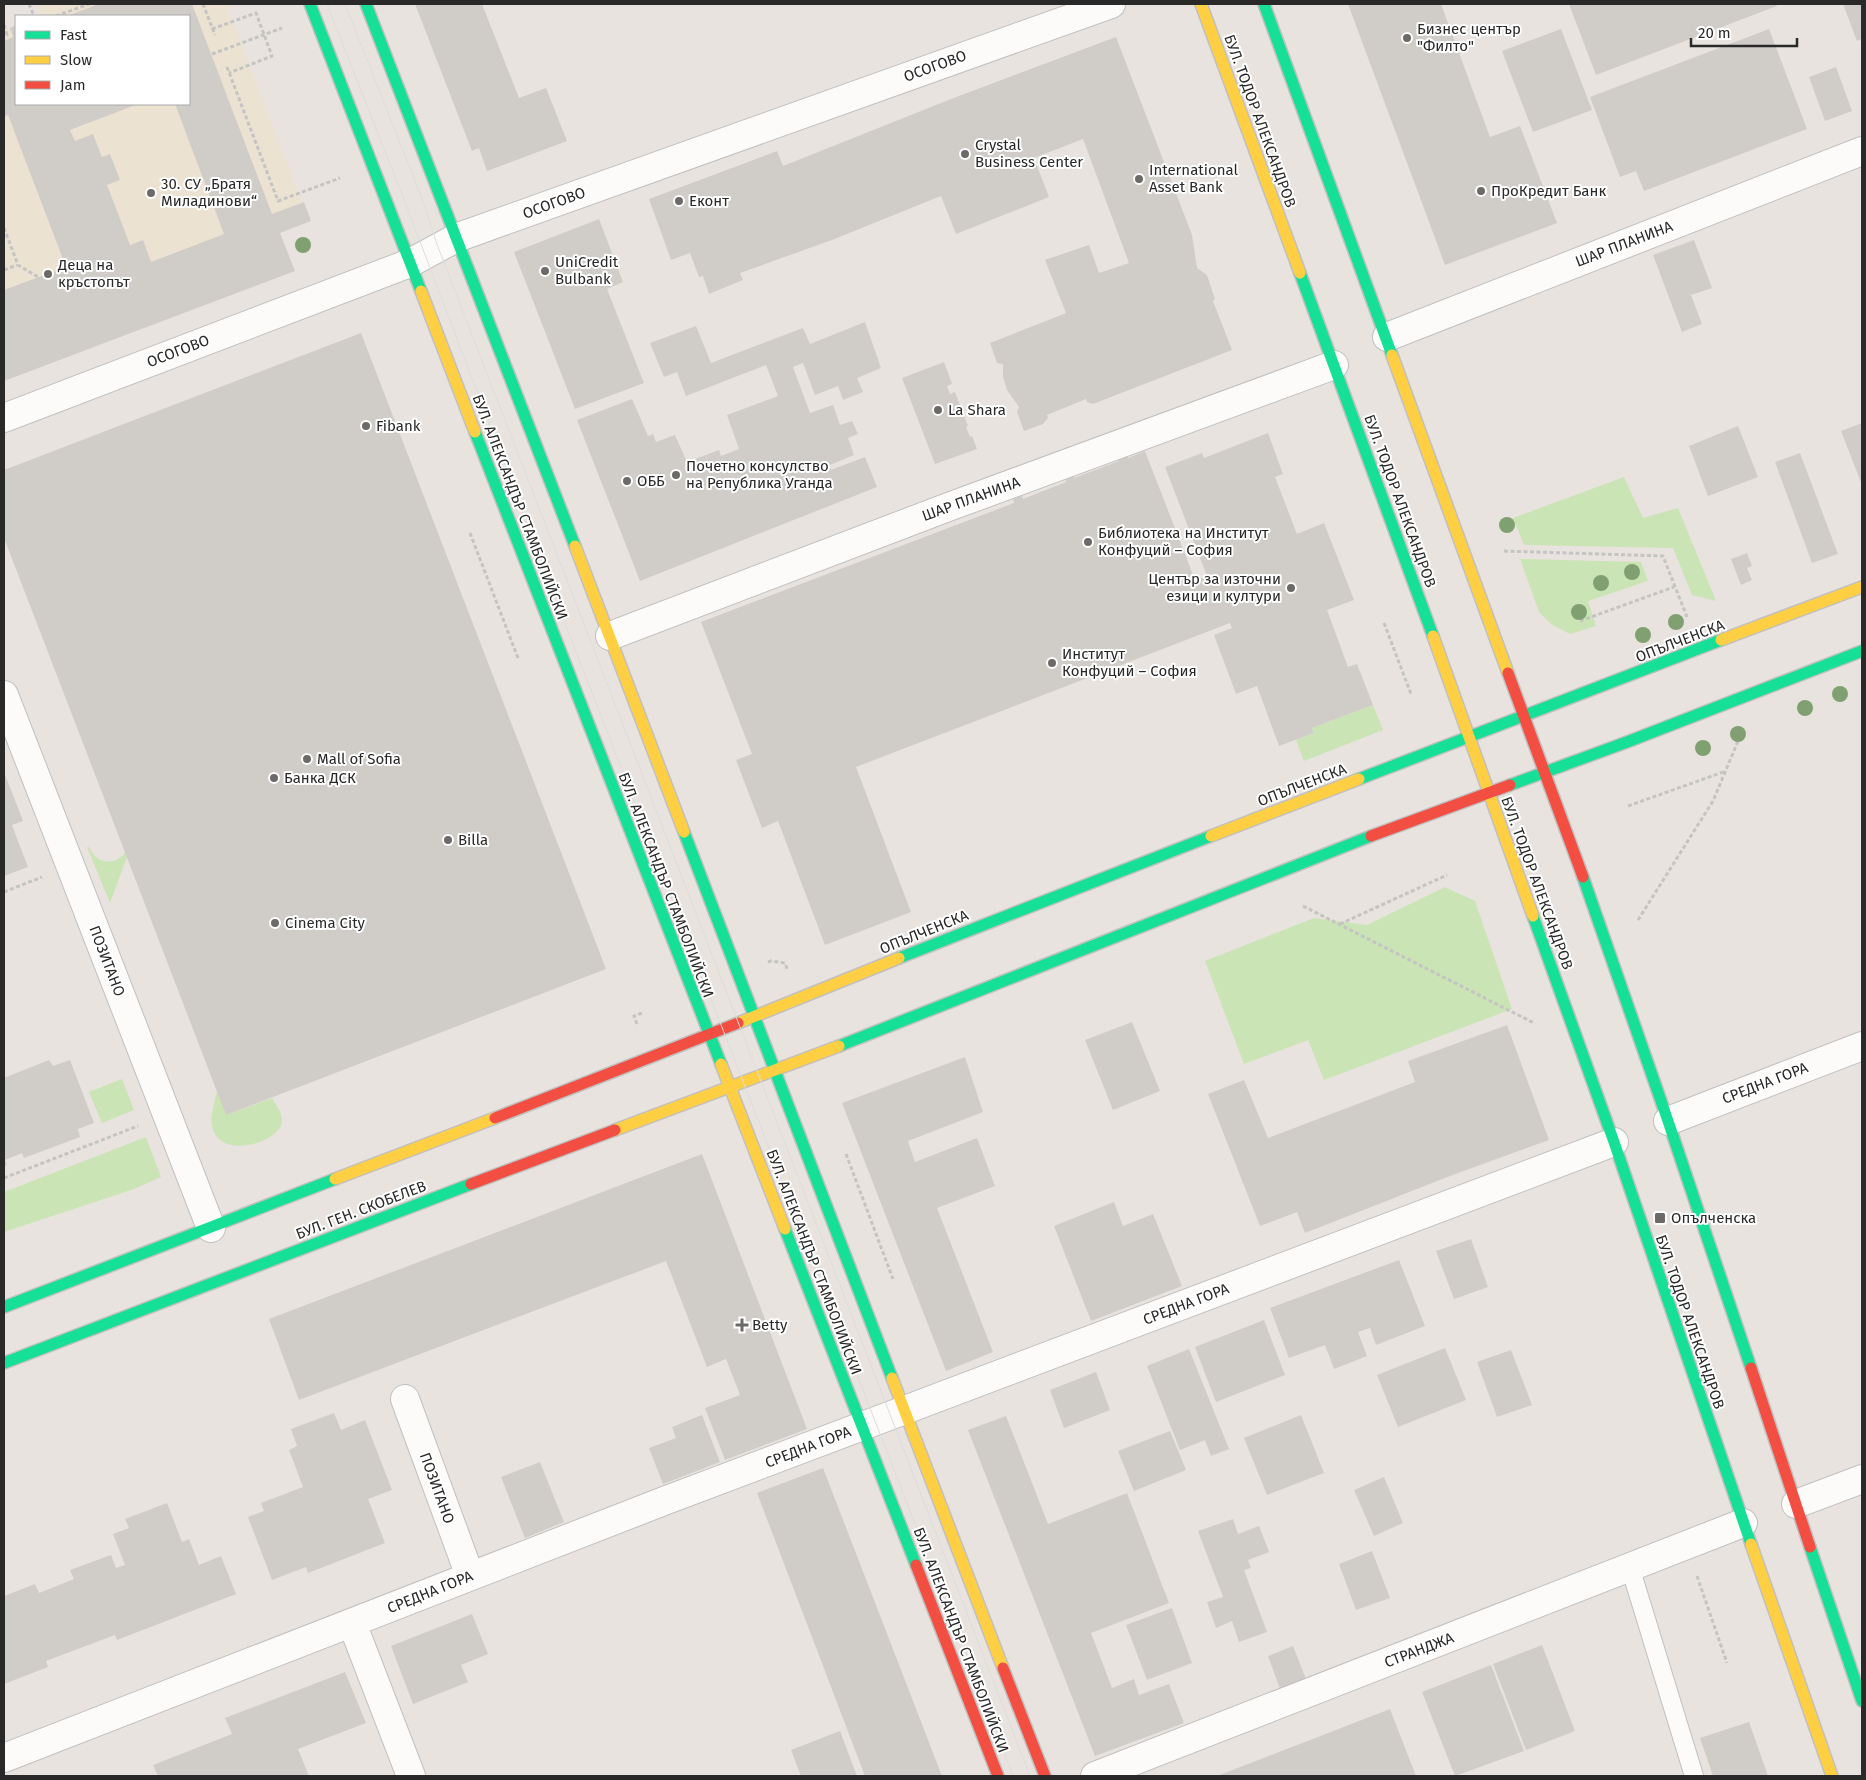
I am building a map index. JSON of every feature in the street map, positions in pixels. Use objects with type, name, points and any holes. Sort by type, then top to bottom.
[{"type":"main road","name":"БУЛ. АЛЕКСАНДЪР СТАМБОЛИЙСКИ","points":[[310,4],[998,1776]]},
{"type":"main road","name":"БУЛ. АЛЕКСАНДЪР СТАМБОЛИЙСКИ","points":[[366,4],[610,636],[774,1071],[1045,1776]]},
{"type":"main road","name":"БУЛ. ТОДОР АЛЕКСАНДРОВ","points":[[1201,4],[1334,364],[1614,1142],[1743,1523],[1832,1776]]},
{"type":"main road","points":[[1264,4],[1544,772],[1668,1120],[1862,1701]]},
{"type":"main road","name":"ОПЪЛЧЕНСКА","points":[[709,1035],[971,929],[1523,715],[1862,587]]},
{"type":"main road","points":[[774,1071],[1392,828],[1862,651]]},
{"type":"main road","points":[[4,1307],[709,1035]]},
{"type":"main road","name":"БУЛ. ГЕН. СКОБЕЛЕВ","points":[[4,1363],[422,1202],[774,1071]]},
{"type":"street","name":"ОСОГОВО","points":[[4,418],[410,262],[456,238],[1111,4]]},
{"type":"street","name":"ШАР ПЛАНИНА","points":[[1386,337],[1862,152]]},
{"type":"street","name":"ШАР ПЛАНИНА","points":[[610,636],[950,506],[1334,364]]},
{"type":"street","name":"ПОЗИТАНО","points":[[4,695],[211,1228]]},
{"type":"street","name":"СРЕДНА ГОРА","points":[[1668,1120],[1862,1046]]},
{"type":"street","name":"СРЕДНА ГОРА","points":[[4,1758],[664,1501],[1614,1142]]},
{"type":"street","name":"ПОЗИТАНО","points":[[405,1399],[470,1576]]},
{"type":"street","points":[[1796,1504],[1862,1479]]},
{"type":"street","name":"СТРАНДЖА","points":[[1096,1776],[1743,1523]]},
{"type":"street","points":[[352,1623],[411,1776]]},
{"type":"lane","points":[[1630,1567],[1694,1776]]},
{"type":"path","points":[[59,15],[89,4]]},
{"type":"path","points":[[203,4],[214,35]]},
{"type":"path","points":[[212,29],[256,13],[272,56],[229,73]]},
{"type":"path","points":[[4,25],[7,35],[4,36]]},
{"type":"path","points":[[212,54],[282,28]]},
{"type":"path","points":[[226,67],[278,201],[340,178]]},
{"type":"path","points":[[4,228],[18,265],[38,278]]},
{"type":"path","points":[[4,270],[18,265]]},
{"type":"path","points":[[470,533],[518,658]]},
{"type":"path","points":[[1504,551],[1663,556],[1687,617]]},
{"type":"path","points":[[1580,621],[1674,587]]},
{"type":"path","points":[[1384,623],[1411,694]]},
{"type":"path","points":[[1638,920],[1713,801],[1738,741]]},
{"type":"path","points":[[1628,806],[1726,771]]},
{"type":"path","points":[[1340,924],[1447,875]]},
{"type":"path","points":[[4,892],[38,879]]},
{"type":"path","points":[[1303,906],[1534,1023]]},
{"type":"path","points":[[771,960],[785,963],[788,969]]},
{"type":"path","points":[[637,1024],[634,1016],[642,1013]]},
{"type":"path","points":[[4,1178],[130,1129]]},
{"type":"path","points":[[846,1154],[893,1279]]},
{"type":"path","points":[[1694,1571],[1727,1663]]},
{"type":"shaded area","name":"30. СУ „Братя Миладинови“","points":[[44,4],[226,4],[311,221],[280,233],[295,271],[4,381],[4,30],[15,25],[15,105],[190,105],[190,15],[40,15],[37,7]]},
{"type":"green space","points":[[1624,477],[1643,518],[1678,508],[1716,601],[1692,595],[1673,548],[1524,545],[1513,518]]},
{"type":"green space","points":[[1520,559],[1641,562],[1648,581],[1588,601],[1596,626],[1570,634],[1552,625],[1539,612]]},
{"type":"green space","points":[[1373,705],[1383,730],[1304,761],[1296,740],[1314,733],[1312,728]]},
{"type":"green space","points":[[87,847],[100,860],[115,860],[125,853],[127,857],[110,903]]},
{"type":"green space","points":[[1445,887],[1475,901],[1512,1009],[1324,1080],[1308,1040],[1244,1064],[1205,961],[1314,918],[1367,925]]},
{"type":"green space","points":[[122,1079],[134,1110],[102,1123],[89,1092]]},
{"type":"green space","points":[[217,1091],[226,1115],[272,1098],[281,1116],[282,1122],[278,1130],[260,1142],[248,1145],[236,1146],[225,1143],[217,1137],[212,1126],[212,1113]]},
{"type":"green space","points":[[146,1137],[161,1177],[134,1189],[4,1232],[4,1192]]},
{"type":"building","name":"30. СУ „Братя Миладинови“","points":[[99,4],[192,4],[272,214],[304,202],[311,221],[280,233],[295,271],[4,381],[4,290],[66,267],[8,115],[4,117],[4,41],[13,37],[10,28],[15,26],[15,105],[135,105],[70,130],[75,141],[93,134],[102,157],[110,154],[120,180],[107,185],[130,245],[143,240],[151,262],[224,234],[175,105],[190,105],[190,15],[70,15]]},
{"type":"building","points":[[415,4],[482,4],[519,98],[546,88],[567,141],[487,171],[479,148],[472,151]]},
{"type":"building","name":"ПроКредит Банк","points":[[1348,4],[1441,4],[1490,137],[1520,126],[1557,223],[1445,265]]},
{"type":"building","points":[[1569,4],[1776,4],[1777,6],[1596,75]]},
{"type":"building","points":[[1843,4],[1862,4],[1862,39],[1857,41]]},
{"type":"building","points":[[1561,29],[1592,110],[1533,132],[1502,51]]},
{"type":"building","points":[[1769,29],[1807,129],[1644,191],[1636,171],[1620,177],[1590,97]]},
{"type":"building","points":[[1116,37],[1192,235],[1197,268],[1207,275],[1215,299],[1213,301],[1232,350],[1093,404],[1087,402],[1086,399],[1047,415],[1048,418],[1043,424],[1024,431],[1017,412],[1019,407],[1007,390],[1003,377],[1003,364],[997,363],[990,343],[1066,313],[1045,260],[1089,245],[1099,273],[1129,263],[1083,139],[1034,158],[1049,197],[956,234],[941,196],[832,240],[740,273],[743,280],[709,294],[703,276],[699,277],[690,253],[671,260],[649,199],[777,151],[783,166],[951,99]]},
{"type":"building","points":[[1836,67],[1852,111],[1825,121],[1809,77]]},
{"type":"building","points":[[599,219],[623,282],[607,289],[644,383],[575,409],[514,252]]},
{"type":"building","points":[[1694,240],[1712,288],[1691,295],[1702,324],[1682,332],[1653,255]]},
{"type":"building","points":[[865,322],[881,368],[857,378],[863,392],[843,400],[838,386],[815,395],[803,363],[793,367],[810,413],[833,405],[840,425],[852,421],[858,434],[848,438],[854,455],[830,465],[831,470],[865,457],[877,487],[640,581],[577,420],[632,399],[648,436],[653,434],[656,442],[675,435],[687,462],[719,450],[721,456],[739,449],[727,415],[778,396],[766,365],[686,396],[677,372],[664,377],[650,343],[696,326],[711,363],[803,328],[810,344]]},
{"type":"building","name":"Mall of Sofia","points":[[361,333],[606,969],[226,1115],[4,538],[4,470]]},
{"type":"building","name":"La Shara","points":[[944,362],[952,384],[947,386],[950,394],[955,392],[968,426],[966,427],[977,449],[935,464],[902,378]]},
{"type":"building","points":[[1862,423],[1862,485],[1841,431]]},
{"type":"building","points":[[1738,426],[1758,477],[1708,496],[1689,446]]},
{"type":"building","points":[[1268,433],[1283,474],[1275,477],[1297,534],[1324,523],[1354,600],[1327,610],[1348,667],[1357,664],[1373,705],[1312,728],[1314,733],[1279,746],[1257,686],[1236,694],[1214,635],[1232,628],[1230,623],[856,767],[911,912],[825,945],[778,821],[762,828],[736,760],[752,754],[701,622],[1014,503],[1013,499],[1022,496],[1023,499],[1066,482],[1065,478],[1074,475],[1074,478],[1119,461],[1118,457],[1127,454],[1128,458],[1145,451],[1195,580],[1207,576],[1165,467],[1202,453],[1204,458]]},
{"type":"building","points":[[1800,453],[1838,554],[1812,563],[1775,462]]},
{"type":"building","points":[[1747,553],[1752,566],[1747,568],[1752,580],[1741,585],[1731,559]]},
{"type":"building","points":[[4,772],[23,821],[12,825],[28,867],[4,876]]},
{"type":"building","points":[[1132,1022],[1160,1091],[1113,1110],[1085,1040]]},
{"type":"building","points":[[1507,1025],[1549,1140],[1450,1176],[1305,1233],[1297,1212],[1260,1226],[1208,1094],[1244,1080],[1268,1138],[1415,1082],[1408,1061]]},
{"type":"building","points":[[965,1057],[983,1112],[908,1141],[915,1162],[977,1138],[995,1186],[937,1208],[993,1352],[946,1371],[842,1103]]},
{"type":"building","points":[[49,1060],[53,1066],[70,1060],[94,1123],[78,1129],[80,1137],[24,1158],[22,1153],[5,1160],[7,1165],[4,1166],[4,1078]]},
{"type":"building","points":[[702,1154],[807,1429],[725,1460],[705,1408],[740,1395],[726,1359],[707,1367],[666,1261],[299,1400],[269,1319]]},
{"type":"building","points":[[1114,1202],[1123,1226],[1153,1214],[1182,1286],[1091,1321],[1054,1226]]},
{"type":"building","points":[[1471,1239],[1488,1287],[1454,1299],[1436,1251]]},
{"type":"building","points":[[1399,1260],[1425,1326],[1376,1345],[1370,1328],[1358,1332],[1367,1356],[1334,1369],[1325,1345],[1289,1358],[1270,1308]]},
{"type":"building","points":[[1264,1320],[1285,1375],[1216,1402],[1195,1347]]},
{"type":"building","points":[[1445,1348],[1466,1400],[1398,1427],[1377,1375]]},
{"type":"building","points":[[1189,1349],[1229,1449],[1211,1456],[1205,1440],[1180,1450],[1147,1366]]},
{"type":"building","points":[[1511,1350],[1532,1405],[1497,1417],[1477,1362]]},
{"type":"building","points":[[1096,1372],[1110,1410],[1064,1428],[1050,1390]]},
{"type":"building","points":[[334,1413],[341,1430],[365,1420],[392,1490],[368,1499],[385,1543],[308,1573],[306,1567],[272,1580],[248,1517],[264,1511],[261,1503],[303,1487],[289,1450],[297,1446],[291,1429]]},
{"type":"building","points":[[702,1415],[720,1462],[663,1484],[649,1448],[676,1438],[672,1427]]},
{"type":"building","points":[[1301,1415],[1324,1473],[1267,1495],[1244,1438]]},
{"type":"building","points":[[1006,1416],[1048,1524],[1127,1493],[1169,1603],[1091,1633],[1112,1688],[1134,1679],[1139,1695],[1169,1684],[1184,1723],[1095,1756],[968,1430]]},
{"type":"building","points":[[1170,1431],[1186,1470],[1134,1491],[1118,1451]]},
{"type":"building","points":[[540,1462],[564,1522],[525,1538],[501,1477]]},
{"type":"building","points":[[823,1468],[942,1776],[865,1776],[757,1493]]},
{"type":"building","points":[[1384,1477],[1403,1523],[1374,1536],[1354,1490]]},
{"type":"building","points":[[167,1503],[182,1542],[189,1539],[199,1565],[221,1556],[236,1594],[117,1640],[115,1635],[46,1661],[48,1667],[4,1684],[4,1596],[35,1584],[39,1593],[74,1579],[70,1570],[111,1555],[116,1568],[125,1565],[113,1534],[129,1528],[125,1519]]},
{"type":"building","points":[[1233,1519],[1238,1534],[1259,1526],[1269,1552],[1248,1560],[1251,1568],[1244,1570],[1267,1632],[1239,1642],[1232,1621],[1216,1628],[1207,1602],[1223,1597],[1198,1531]]},
{"type":"building","points":[[1372,1551],[1390,1598],[1356,1610],[1339,1564]]},
{"type":"building","points":[[1172,1608],[1192,1663],[1147,1680],[1126,1625]]},
{"type":"building","points":[[472,1614],[488,1654],[461,1665],[468,1682],[413,1704],[391,1646]]},
{"type":"building","points":[[1542,1645],[1575,1731],[1526,1750],[1493,1664]]},
{"type":"building","points":[[1293,1646],[1306,1679],[1280,1689],[1268,1656]]},
{"type":"building","points":[[1491,1665],[1524,1751],[1455,1776],[1422,1692]]},
{"type":"building","points":[[345,1672],[366,1723],[298,1749],[309,1776],[158,1776],[153,1765],[232,1734],[225,1718]]},
{"type":"building","points":[[1390,1709],[1416,1776],[1217,1776]]},
{"type":"building","points":[[1749,1722],[1768,1776],[1713,1776],[1700,1738]]},
{"type":"building","points":[[840,1731],[857,1776],[801,1776],[791,1750]]},
{"type":"tram line","points":[[327,4],[405,202],[568,631],[1013,1776]]},
{"type":"tram line","points":[[345,4],[421,196],[438,247],[1030,1776]]},
{"type":"traffic: fast","points":[[310,4],[421,291]]},
{"type":"traffic: fast","points":[[366,4],[575,546]]},
{"type":"traffic: fast","points":[[1264,4],[1392,355]]},
{"type":"traffic: fast","points":[[1300,273],[1433,636]]},
{"type":"traffic: fast","points":[[475,432],[721,1064]]},
{"type":"traffic: fast","points":[[1359,779],[1721,640]]},
{"type":"traffic: fast","points":[[1510,785],[1862,651]]},
{"type":"traffic: fast","points":[[684,832],[892,1378]]},
{"type":"traffic: fast","points":[[899,958],[1211,836]]},
{"type":"traffic: fast","points":[[839,1046],[1371,836]]},
{"type":"traffic: fast","points":[[1583,877],[1751,1368]]},
{"type":"traffic: fast","points":[[1533,916],[1614,1142],[1751,1544]]},
{"type":"traffic: fast","points":[[4,1307],[335,1179]]},
{"type":"traffic: fast","points":[[4,1363],[471,1184]]},
{"type":"traffic: fast","points":[[785,1229],[916,1565]]},
{"type":"traffic: fast","points":[[1810,1547],[1862,1701]]},
{"type":"traffic: slow","points":[[1201,4],[1300,273]]},
{"type":"traffic: slow","points":[[421,291],[475,432]]},
{"type":"traffic: slow","points":[[1392,355],[1508,673]]},
{"type":"traffic: slow","points":[[575,546],[684,832]]},
{"type":"traffic: slow","points":[[1721,640],[1862,587]]},
{"type":"traffic: slow","points":[[1433,636],[1533,916]]},
{"type":"traffic: slow","points":[[1211,836],[1359,779]]},
{"type":"traffic: slow","points":[[738,1023],[899,958]]},
{"type":"traffic: slow","points":[[615,1130],[839,1046]]},
{"type":"traffic: slow","points":[[721,1064],[785,1229]]},
{"type":"traffic: slow","points":[[335,1179],[495,1118]]},
{"type":"traffic: slow","points":[[892,1378],[1003,1668]]},
{"type":"traffic: slow","points":[[1751,1544],[1832,1776]]},
{"type":"traffic: jam","points":[[1508,673],[1583,877]]},
{"type":"traffic: jam","points":[[1371,836],[1510,785]]},
{"type":"traffic: jam","points":[[495,1118],[738,1023]]},
{"type":"traffic: jam","points":[[471,1184],[615,1130]]},
{"type":"traffic: jam","points":[[1751,1368],[1810,1547]]},
{"type":"traffic: jam","points":[[916,1565],[998,1776]]},
{"type":"traffic: jam","points":[[1003,1668],[1045,1776]]},
{"type":"place","name":"Бизнес център \"Филто\"","points":[[1407,38]]},
{"type":"place","name":"Crystal Business Center","points":[[965,154]]},
{"type":"place","name":"International Asset Bank","points":[[1139,179]]},
{"type":"place","name":"ПроКредит Банк","points":[[1481,191]]},
{"type":"place","name":"30. СУ „Братя Миладинови“","points":[[151,193]]},
{"type":"place","name":"Еконт","points":[[679,201]]},
{"type":"place","name":"UniCredit Bulbank","points":[[545,271]]},
{"type":"place","name":"Деца на кръстопът","points":[[48,274]]},
{"type":"place","name":"La Shara","points":[[938,410]]},
{"type":"place","name":"Fibank","points":[[366,426]]},
{"type":"place","name":"Почетно консулство на Република Уганда","points":[[676,475]]},
{"type":"place","name":"ОББ","points":[[627,481]]},
{"type":"place","name":"Библиотека на Институт Конфуций – София","points":[[1088,542]]},
{"type":"place","name":"Център за източни езици и култури","points":[[1291,588]]},
{"type":"place","name":"Институт Конфуций – София","points":[[1052,663]]},
{"type":"place","name":"Mall of Sofia","points":[[307,759]]},
{"type":"place","name":"Банка ДСК","points":[[274,778]]},
{"type":"place","name":"Billa","points":[[448,840]]},
{"type":"place","name":"Cinema City","points":[[275,923]]},
{"type":"place","name":"Опълченска","points":[[1660,1218]]},
{"type":"place","name":"Betty","points":[[742,1325]]}]
